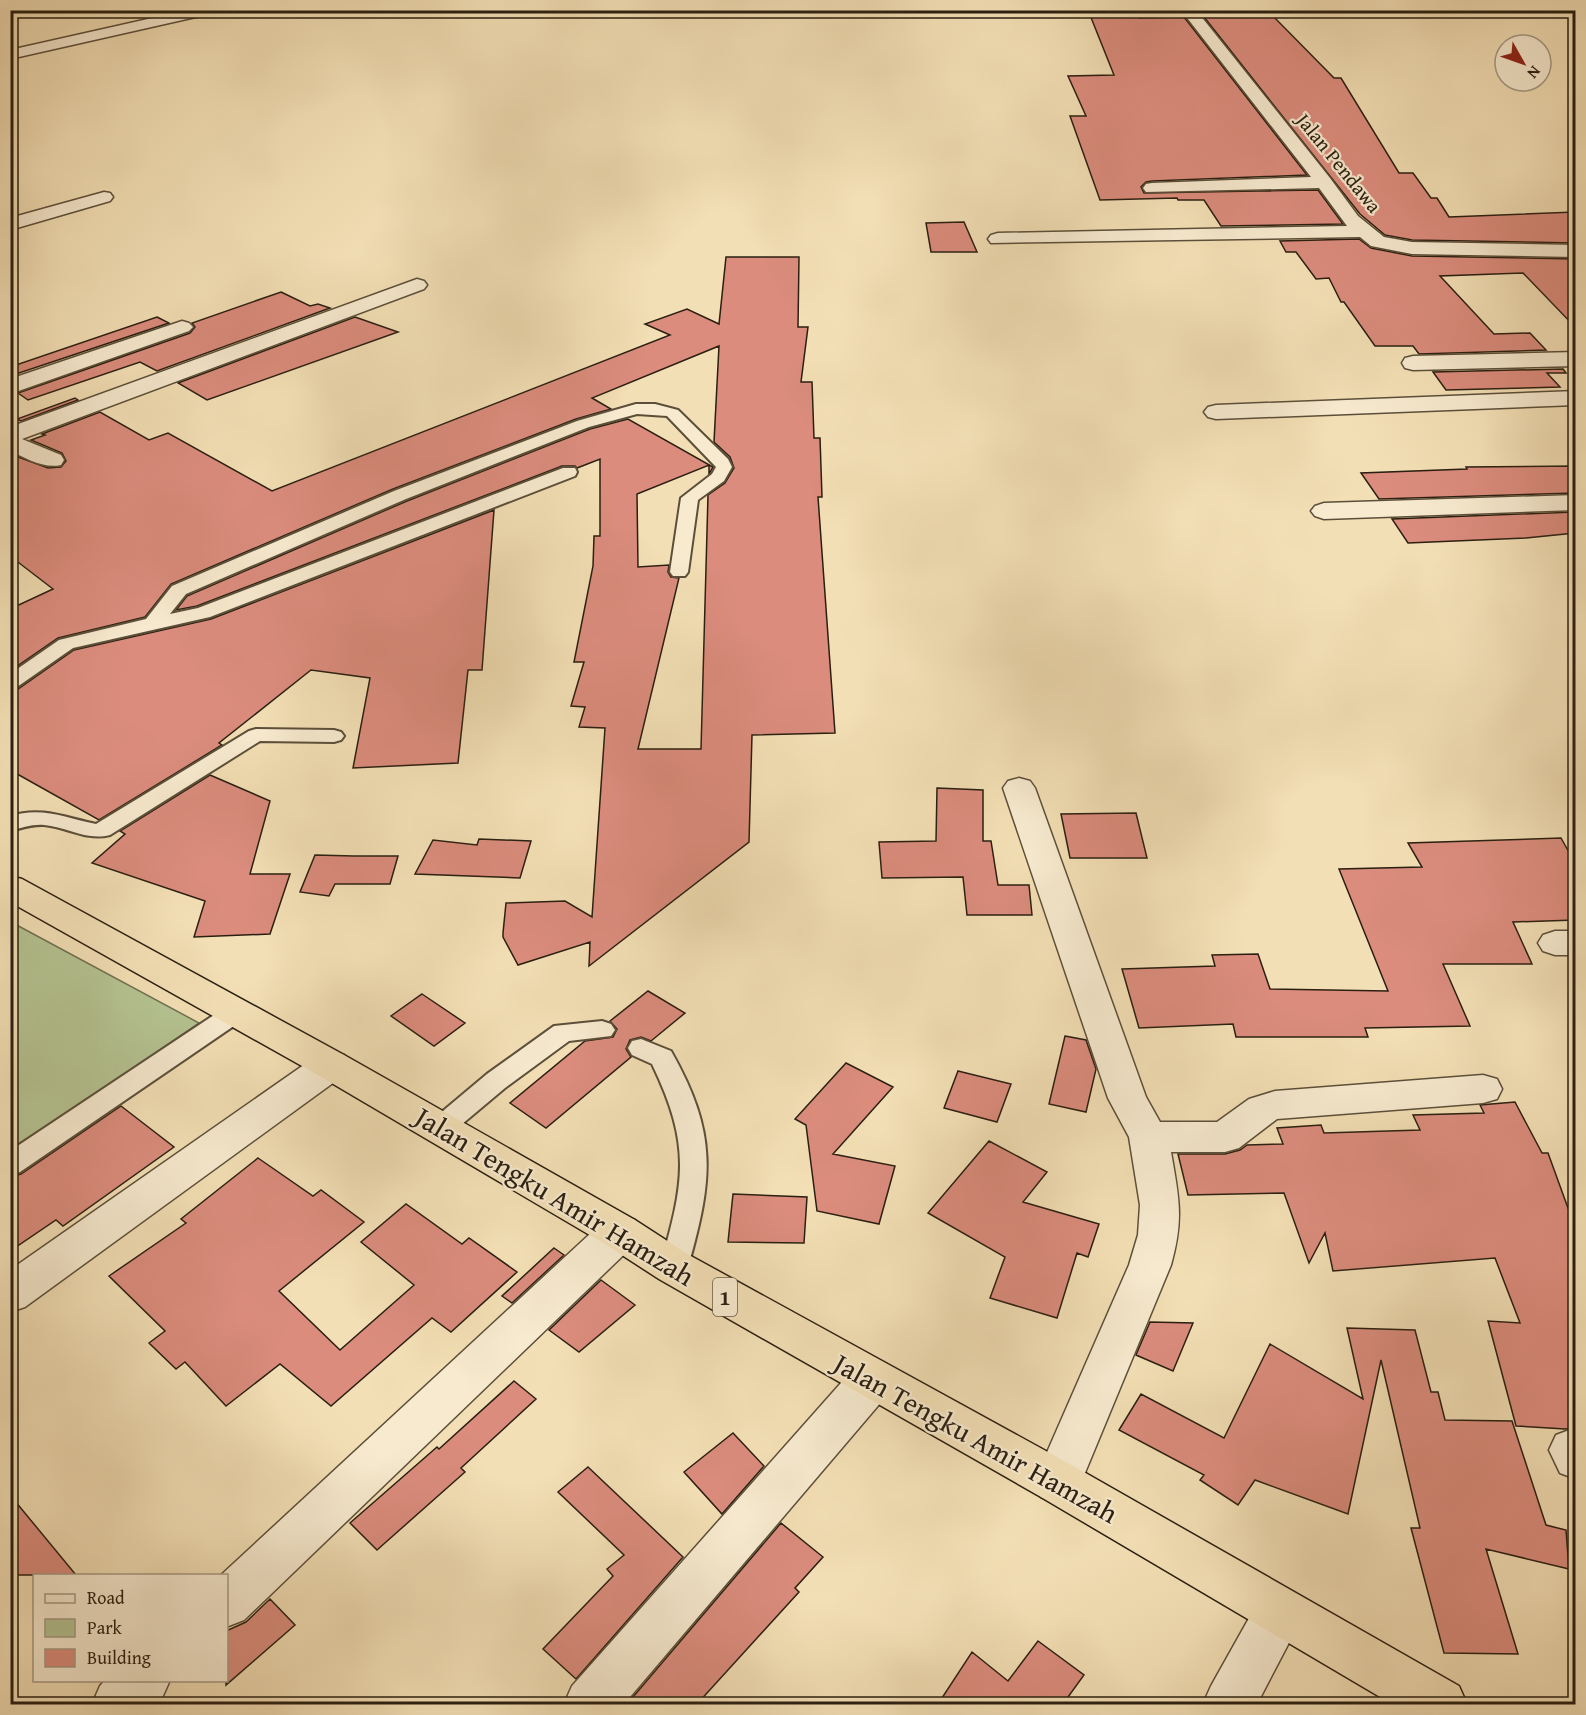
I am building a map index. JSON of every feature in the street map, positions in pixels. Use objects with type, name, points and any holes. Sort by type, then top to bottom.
[{"type":"highway","name":"Jalan Tengku Amir Hamzah","points":[[10,887],[331,1065],[620,1232],[674,1267],[872,1380],[1058,1482],[1441,1704]]},
{"type":"street","points":[[10,55],[209,10]]},
{"type":"street","name":"Jalan Pendawa","points":[[1188,10],[1324,182],[1351,220],[1372,240],[1398,247],[1575,251]]},
{"type":"street","points":[[1152,188],[1324,182]]},
{"type":"street","points":[[10,224],[104,197]]},
{"type":"street","points":[[998,239],[1365,231]]},
{"type":"street","points":[[10,435],[417,285]]},
{"type":"street","points":[[10,387],[182,327]]},
{"type":"street","points":[[1413,363],[1575,359]]},
{"type":"street","points":[[1216,412],[1575,398]]},
{"type":"street","points":[[10,442],[52,460]]},
{"type":"street","points":[[1324,511],[1575,502]]},
{"type":"street","points":[[1019,788],[1127,1098],[1149,1137],[1160,1205],[1159,1235],[1150,1264],[1058,1482]]},
{"type":"street","points":[[10,1294],[331,1065]]},
{"type":"street","points":[[1149,1137],[1225,1137],[1263,1109],[1275,1105],[1483,1089]]},
{"type":"street","points":[[228,1601],[620,1232]]},
{"type":"street","points":[[590,1704],[645,1644],[872,1380]]},
{"type":"street","points":[[1229,1704],[1280,1612]]},
{"type":"street","points":[[118,1704],[142,1682]]},
{"type":"lane","points":[[153,623],[178,590],[432,483],[583,424],[636,410],[655,409],[672,413],[722,462],[724,467],[718,477],[690,498],[679,572]]},
{"type":"lane","points":[[10,683],[66,644],[203,613],[569,472]]},
{"type":"lane","points":[[10,824],[28,817],[44,816],[94,831],[102,830],[256,735],[334,736]]},
{"type":"lane","points":[[10,1165],[235,1013]]},
{"type":"lane","points":[[440,1128],[496,1081],[563,1032],[602,1030]]},
{"type":"lane","points":[[641,1048],[662,1058],[688,1118],[696,1159],[693,1200],[674,1267]]},
{"type":"green space","points":[[11,922],[199,1023],[11,1151]]},
{"type":"building","points":[[1088,10],[1136,10],[1139,18],[1184,17],[1307,175],[1152,181],[1146,182],[1141,187],[1144,193],[1318,190],[1343,224],[1221,226],[1204,200],[1178,200],[1177,198],[1100,200],[1070,116],[1086,116],[1068,76],[1114,75]]},
{"type":"building","points":[[1210,10],[1267,10],[1334,78],[1341,78],[1399,173],[1413,173],[1431,198],[1437,198],[1449,217],[1575,212],[1575,243],[1412,240],[1385,235],[1360,214],[1204,17],[1214,17]]},
{"type":"building","points":[[964,222],[977,252],[931,252],[926,223]]},
{"type":"building","points":[[1359,239],[1371,248],[1412,256],[1575,259],[1575,327],[1523,273],[1440,276],[1494,334],[1530,333],[1546,350],[1419,354],[1413,346],[1375,346],[1344,302],[1341,302],[1329,278],[1316,279],[1296,252],[1286,252],[1280,241]]},
{"type":"building","points":[[726,257],[799,257],[798,327],[808,327],[801,382],[812,382],[814,438],[820,438],[822,497],[818,497],[835,733],[752,735],[749,842],[589,966],[590,942],[518,965],[503,933],[506,903],[565,901],[592,917],[605,728],[579,727],[585,707],[571,706],[584,662],[574,662],[593,566],[594,536],[600,536],[600,459],[577,468],[562,466],[197,606],[176,610],[187,596],[407,501],[590,429],[628,419],[713,467],[709,474],[709,465],[637,494],[638,567],[669,565],[668,572],[671,577],[679,578],[638,749],[701,749],[708,495],[725,483],[734,468],[730,457],[714,442],[719,346],[592,398],[611,409],[576,419],[393,489],[171,584],[145,617],[58,638],[10,671],[10,609],[53,589],[10,556],[10,454],[48,468],[61,467],[66,461],[62,453],[31,440],[100,412],[149,440],[168,433],[272,491],[670,335],[645,324],[687,309],[719,324]]},
{"type":"building","points":[[281,292],[310,306],[318,304],[330,308],[157,371],[140,362],[28,400],[18,393],[190,333],[195,327],[192,323]]},
{"type":"building","points":[[157,317],[169,323],[10,376],[10,367]]},
{"type":"building","points":[[355,317],[398,332],[207,400],[178,383]]},
{"type":"building","points":[[1563,369],[1566,373],[1547,373],[1560,387],[1446,390],[1433,372]]},
{"type":"building","points":[[75,398],[78,400],[21,421],[17,419]]},
{"type":"building","points":[[1575,466],[1575,493],[1379,499],[1361,473],[1467,469],[1466,467]]},
{"type":"building","points":[[494,510],[482,670],[468,670],[458,763],[353,768],[370,678],[311,670],[219,743],[222,745],[99,820],[10,770],[10,691],[18,689],[74,650],[211,619]]},
{"type":"building","points":[[1575,512],[1575,533],[1526,538],[1408,543],[1392,519]]},
{"type":"building","points":[[210,775],[270,801],[250,874],[290,874],[270,934],[194,937],[205,901],[92,863],[125,834],[120,831]]},
{"type":"building","points":[[937,788],[983,790],[983,841],[991,841],[998,885],[1029,885],[1032,915],[967,915],[963,877],[882,878],[879,842],[936,841]]},
{"type":"building","points":[[1136,813],[1147,858],[1070,858],[1061,814]]},
{"type":"building","points":[[1561,838],[1575,863],[1575,920],[1513,922],[1532,964],[1443,964],[1470,1026],[1365,1028],[1368,1037],[1236,1037],[1233,1024],[1139,1028],[1122,969],[1215,966],[1212,955],[1258,954],[1270,989],[1388,991],[1339,869],[1422,867],[1408,843]]},
{"type":"building","points":[[479,839],[531,841],[520,878],[415,874],[433,840],[477,845]]},
{"type":"building","points":[[315,855],[398,856],[390,884],[335,884],[329,896],[300,892]]},
{"type":"building","points":[[648,991],[685,1013],[651,1041],[641,1037],[630,1040],[626,1049],[631,1057],[546,1128],[510,1103],[585,1041],[613,1037],[617,1029],[610,1021]]},
{"type":"building","points":[[422,994],[465,1023],[434,1046],[391,1016]]},
{"type":"building","points":[[1065,1036],[1086,1040],[1096,1069],[1086,1112],[1049,1104]]},
{"type":"building","points":[[846,1063],[893,1087],[833,1154],[895,1166],[879,1224],[817,1211],[806,1125],[795,1119]]},
{"type":"building","points":[[958,1071],[1011,1084],[997,1122],[944,1108]]},
{"type":"building","points":[[1515,1102],[1542,1153],[1548,1153],[1568,1208],[1575,1208],[1575,1428],[1516,1426],[1488,1321],[1520,1323],[1495,1258],[1333,1271],[1325,1233],[1309,1263],[1284,1193],[1188,1195],[1178,1154],[1225,1154],[1240,1150],[1247,1145],[1283,1144],[1277,1128],[1321,1125],[1324,1133],[1420,1130],[1413,1115],[1484,1113],[1480,1105]]},
{"type":"building","points":[[121,1106],[174,1147],[63,1226],[56,1220],[10,1251],[10,1177],[21,1174]]},
{"type":"building","points":[[989,1141],[1047,1172],[1023,1202],[1099,1224],[1088,1257],[1077,1253],[1057,1318],[990,1298],[1005,1257],[928,1213]]},
{"type":"building","points":[[258,1158],[313,1196],[321,1190],[364,1222],[279,1291],[340,1350],[414,1285],[361,1242],[406,1204],[462,1244],[469,1238],[517,1272],[451,1332],[432,1318],[331,1406],[280,1364],[226,1406],[185,1362],[176,1369],[149,1343],[165,1331],[109,1276],[186,1223],[181,1219]]},
{"type":"building","points":[[733,1194],[807,1197],[804,1243],[728,1242]]},
{"type":"building","points":[[554,1248],[564,1255],[512,1303],[502,1296]]},
{"type":"building","points":[[601,1280],[635,1305],[579,1352],[549,1330]]},
{"type":"building","points":[[1150,1322],[1193,1323],[1173,1371],[1136,1355]]},
{"type":"building","points":[[1347,1328],[1415,1330],[1431,1392],[1438,1392],[1445,1420],[1512,1421],[1546,1525],[1566,1530],[1569,1569],[1486,1549],[1518,1654],[1444,1653],[1411,1528],[1420,1528],[1381,1360],[1348,1514],[1255,1480],[1238,1505],[1200,1480],[1204,1475],[1119,1430],[1141,1394],[1224,1438],[1270,1344],[1363,1399]]},
{"type":"building","points":[[514,1381],[536,1399],[461,1468],[465,1472],[377,1550],[350,1523],[437,1447],[439,1449]]},
{"type":"building","points":[[733,1433],[764,1466],[722,1514],[684,1472]]},
{"type":"building","points":[[588,1467],[683,1557],[576,1679],[543,1649],[613,1576],[607,1569],[624,1555],[558,1492]]},
{"type":"building","points":[[10,1495],[75,1574],[10,1575]]},
{"type":"building","points":[[781,1523],[823,1557],[795,1588],[799,1592],[697,1704],[627,1704]]},
{"type":"building","points":[[270,1599],[295,1625],[226,1685],[228,1682],[228,1630],[246,1622]]},
{"type":"building","points":[[1038,1641],[1084,1675],[1063,1704],[938,1704],[972,1652],[1008,1681]]}]
